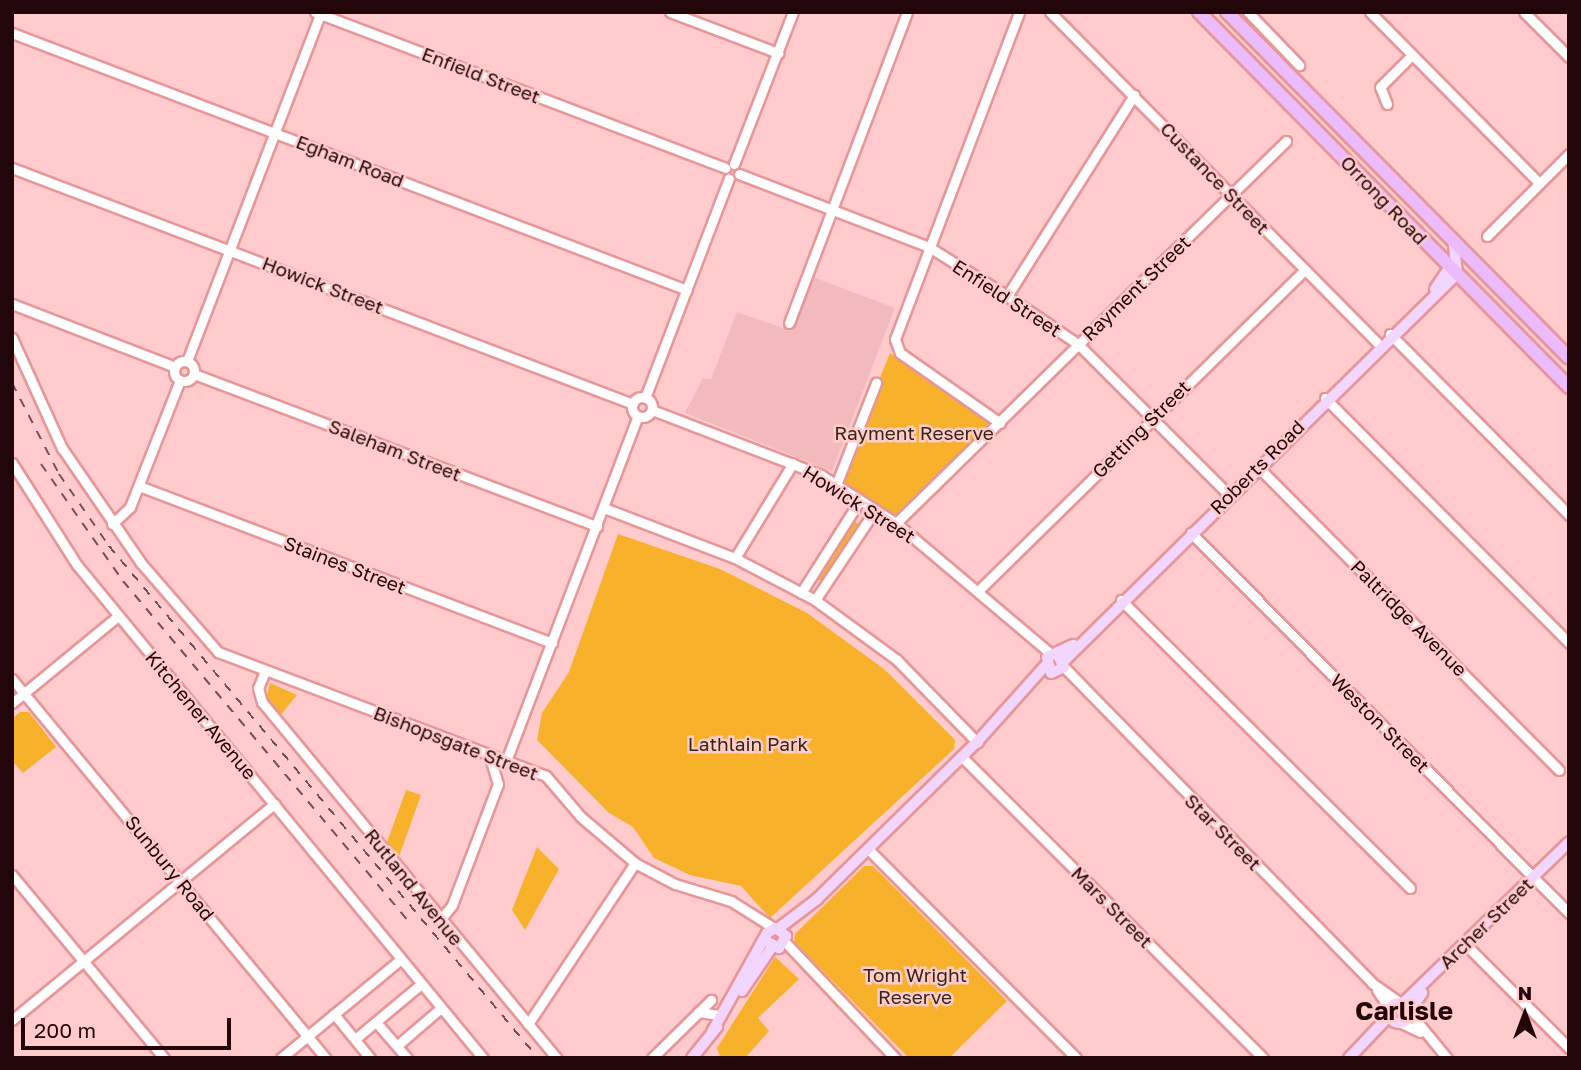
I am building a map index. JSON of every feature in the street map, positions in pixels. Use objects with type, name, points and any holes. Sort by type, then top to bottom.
[{"type":"highway","name":"Orrong Road","points":[[1199,12],[1569,387]]},
{"type":"highway","name":"Orrong Road","points":[[1227,12],[1569,357]]},
{"type":"main road","points":[[1453,240],[1453,270]]},
{"type":"main road","name":"Roberts Road","points":[[712,1032],[720,1015],[778,940],[817,899],[1258,467],[1453,270]]},
{"type":"main road","name":"Archer Street","points":[[1406,1007],[1569,842]]},
{"type":"main road","name":"Archer Street","points":[[1534,879],[1569,849]]},
{"type":"main road","name":"Roberts Road","points":[[692,1058],[778,940]]},
{"type":"main road","points":[[1349,1058],[1406,1007]]},
{"type":"main road","points":[[1356,1058],[1406,1007]]},
{"type":"street","points":[[670,12],[778,53]]},
{"type":"street","points":[[506,761],[638,416],[634,404],[645,398],[729,178],[724,168],[734,164],[793,12]]},
{"type":"street","points":[[789,323],[907,12]]},
{"type":"street","points":[[1000,423],[895,347],[929,247],[1019,12]]},
{"type":"street","name":"Custance Street","points":[[1050,12],[1134,94],[1379,345]]},
{"type":"street","points":[[1248,12],[1299,65]]},
{"type":"street","points":[[1370,12],[1539,183]]},
{"type":"street","points":[[1524,12],[1569,57]]},
{"type":"street","points":[[12,304],[175,367],[187,361],[318,13]]},
{"type":"street","name":"Enfield Street","points":[[318,13],[724,168]]},
{"type":"street","name":"Egham Road","points":[[12,33],[687,290]]},
{"type":"street","points":[[1387,104],[1380,88],[1412,55]]},
{"type":"street","points":[[1006,296],[1134,94]]},
{"type":"street","name":"Rayment Street","points":[[896,523],[1286,141]]},
{"type":"street","points":[[1487,236],[1569,154]]},
{"type":"street","points":[[729,178],[739,174],[734,164]]},
{"type":"street","name":"Howick Street","points":[[12,168],[634,404]]},
{"type":"street","name":"Enfield Street","points":[[739,174],[929,247],[1006,296],[1078,344],[1228,494]]},
{"type":"street","name":"Getting Street","points":[[979,590],[1305,270]]},
{"type":"street","points":[[1390,334],[1569,515]]},
{"type":"street","points":[[12,338],[62,448],[112,524],[130,507],[139,486],[180,380],[175,367]]},
{"type":"street","points":[[180,380],[194,374],[187,361]]},
{"type":"street","name":"Saleham Street","points":[[194,374],[597,526]]},
{"type":"street","points":[[836,485],[876,383]]},
{"type":"street","points":[[638,416],[652,410],[645,398]]},
{"type":"street","points":[[1325,398],[1569,643]]},
{"type":"street","name":"Howick Street","points":[[652,410],[793,463],[860,500],[896,523],[979,590],[1055,664]]},
{"type":"street","name":"Kitchener Avenue","points":[[12,463],[118,616],[483,1058]]},
{"type":"street","points":[[735,558],[793,463]]},
{"type":"street","name":"Paltridge Avenue","points":[[1258,467],[1559,770]]},
{"type":"street","name":"Staines Street","points":[[139,486],[552,643]]},
{"type":"street","points":[[801,593],[860,500]]},
{"type":"street","points":[[604,508],[735,558],[816,600],[897,660],[977,742]]},
{"type":"street","points":[[816,600],[875,510]]},
{"type":"street","points":[[849,517],[863,528]]},
{"type":"street","name":"Bishopsgate Street","points":[[112,524],[203,639],[265,671],[546,776],[581,817],[635,863],[676,884],[732,901],[759,921],[895,1058]]},
{"type":"street","name":"Weston Street","points":[[1191,533],[1569,913]]},
{"type":"street","points":[[814,574],[827,582]]},
{"type":"street","points":[[1121,600],[1410,888]]},
{"type":"street","points":[[12,703],[118,616]]},
{"type":"street","name":"Star Street","points":[[1055,664],[1372,983],[1406,1007],[1424,1035],[1447,1058]]},
{"type":"street","name":"Rutland Avenue","points":[[255,667],[255,695],[556,1058]]},
{"type":"street","name":"Rutland Avenue","points":[[265,671],[258,693],[272,715]]},
{"type":"street","name":"Sunbury Road","points":[[12,679],[326,1058]]},
{"type":"street","points":[[440,920],[452,905],[498,784],[489,755]]},
{"type":"street","name":"Mars Street","points":[[962,757],[1263,1058]]},
{"type":"street","points":[[12,1020],[274,804]]},
{"type":"street","points":[[869,849],[1076,1058]]},
{"type":"street","points":[[528,1024],[635,863]]},
{"type":"street","points":[[12,875],[164,1058]]},
{"type":"street","points":[[1468,947],[1569,1048]]},
{"type":"street","points":[[281,1058],[400,960]]},
{"type":"street","name":"Star Street","points":[[1372,983],[1395,1017],[1424,1035]]},
{"type":"street","points":[[355,1039],[421,985]]},
{"type":"street","points":[[653,1058],[711,1000]]},
{"type":"street","points":[[400,1043],[441,1008]]},
{"type":"street","points":[[698,1012],[720,1015]]},
{"type":"street","points":[[334,1014],[370,1058]]},
{"type":"street","points":[[376,1022],[400,1043],[407,1058]]},
{"type":"shaded area","points":[[813,277],[895,308],[832,471],[685,413],[703,378],[711,379],[737,312],[792,331]]},
{"type":"green space","name":"Rayment Reserve","points":[[890,353],[1000,423],[896,523],[839,480]]},
{"type":"green space","points":[[849,517],[863,528],[827,582],[819,580],[814,574]]},
{"type":"green space","name":"Lathlain Park","points":[[618,534],[720,569],[807,613],[884,669],[955,740],[954,749],[770,918],[741,886],[690,875],[654,858],[633,827],[609,813],[537,740],[542,713],[569,672]]},
{"type":"green space","points":[[270,683],[297,695],[279,717],[266,700]]},
{"type":"green space","points":[[20,712],[29,712],[56,747],[23,773],[12,761],[12,719]]},
{"type":"green space","points":[[406,790],[421,795],[398,859],[386,845]]},
{"type":"green space","points":[[537,847],[559,869],[525,930],[512,910]]},
{"type":"green space","name":"Tom Wright Reserve","points":[[864,866],[873,866],[1007,1001],[949,1058],[909,1058],[794,942],[795,934]]},
{"type":"green space","points":[[775,957],[799,979],[758,1018],[769,1031],[745,1058],[720,1057],[717,1048]]},
{"type":"railway","points":[[12,383],[59,474],[109,546],[538,1058]]},
{"type":"railway","points":[[41,464],[123,581],[407,919]]},
{"type":"district","name":"Carlisle","points":[[1404,1011]]}]
